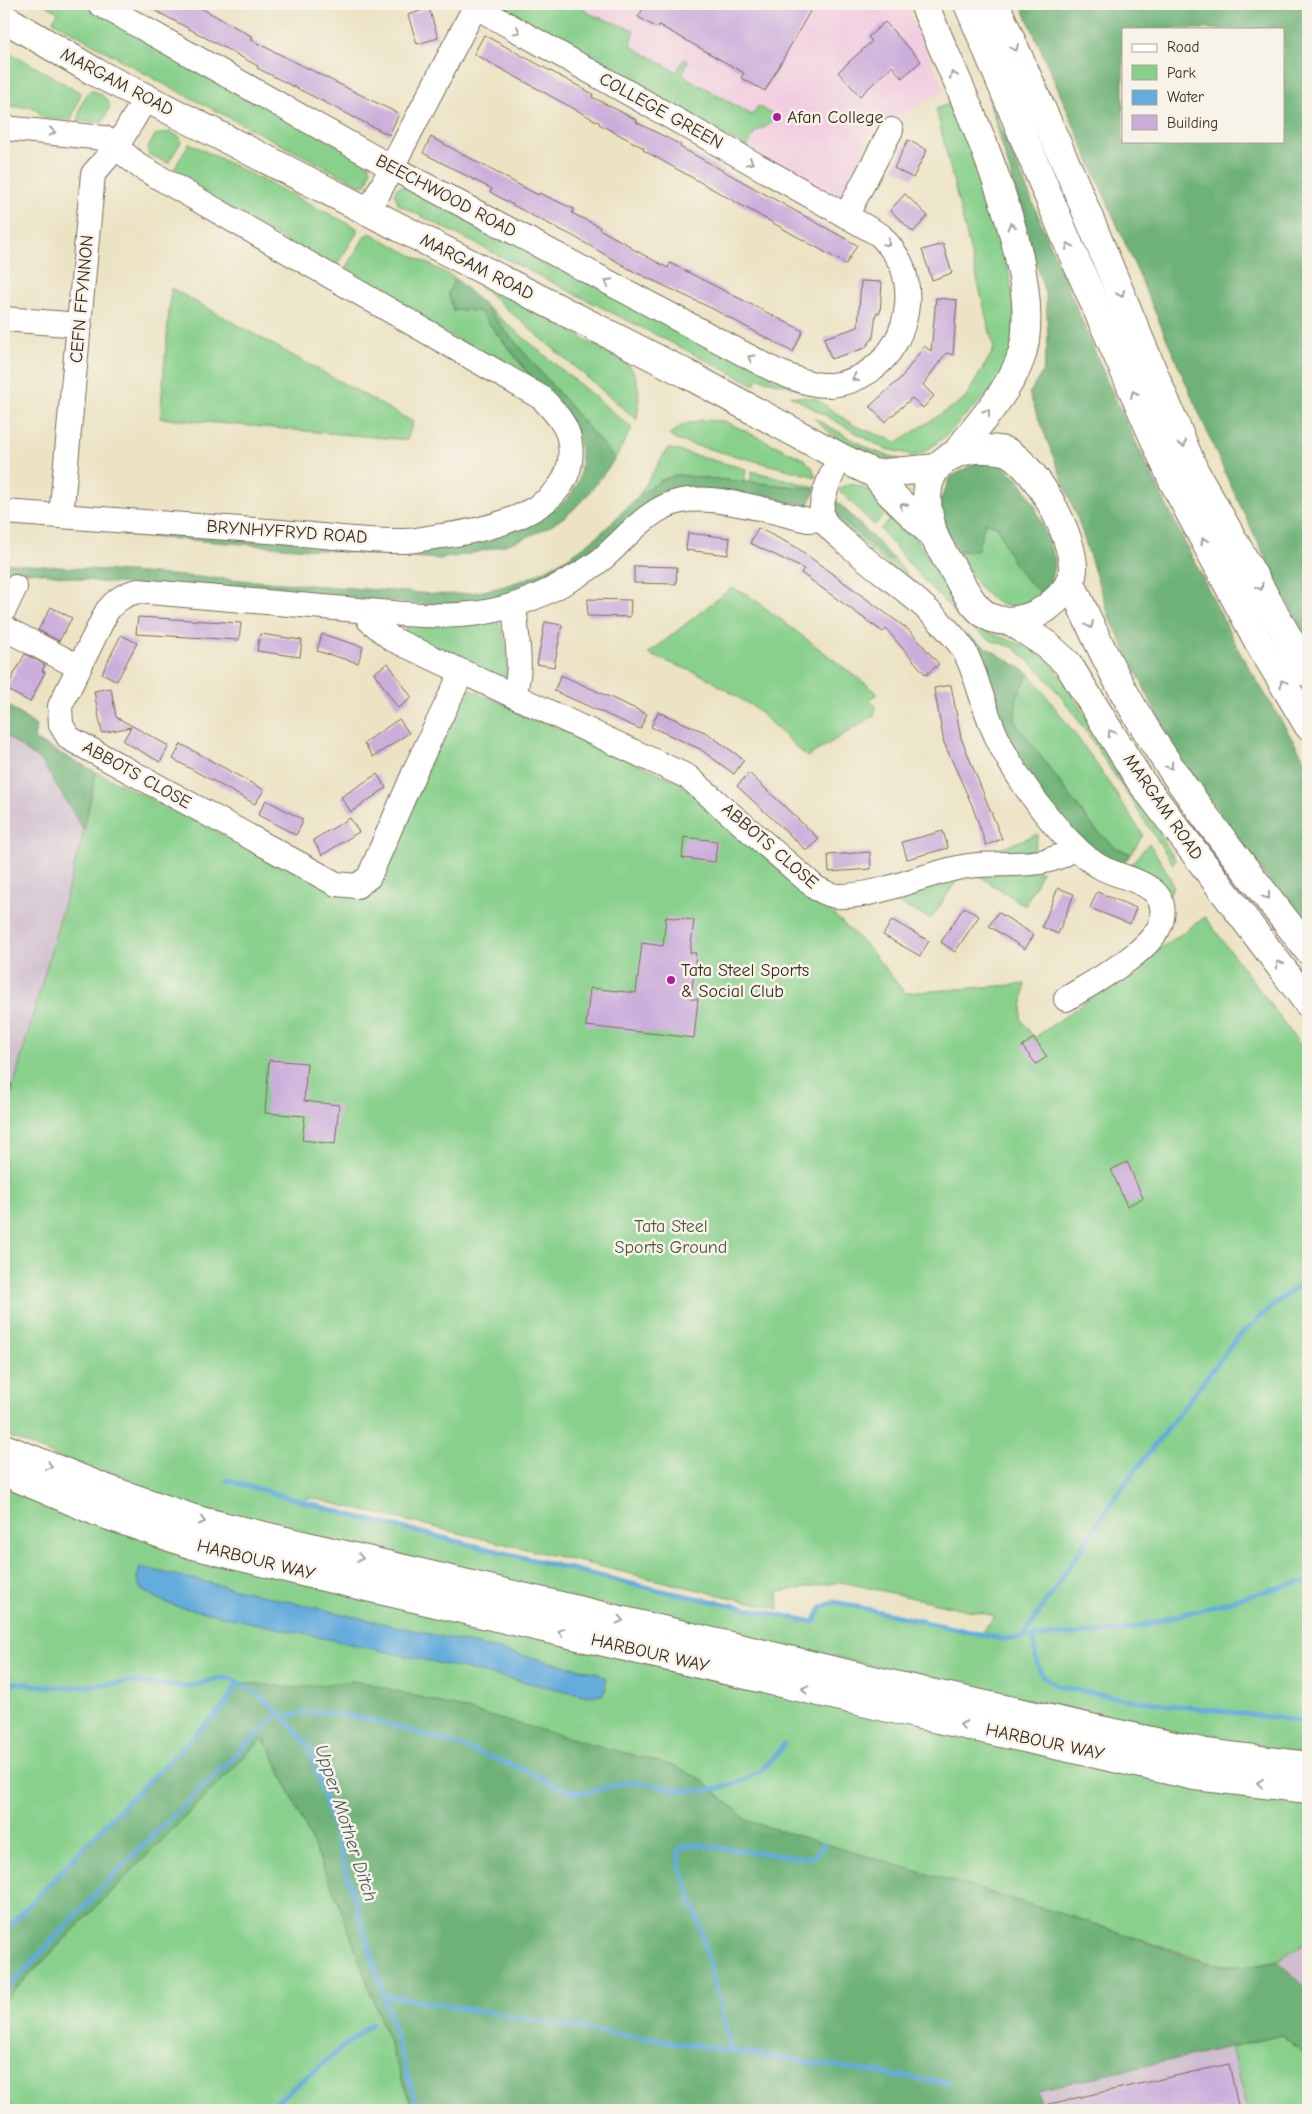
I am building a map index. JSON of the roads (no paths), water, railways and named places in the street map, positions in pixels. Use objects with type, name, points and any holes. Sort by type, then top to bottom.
[{"type":"main road","points":[[924,4],[990,164],[1017,250],[1026,298],[1026,319],[1020,359],[1012,378],[958,451],[936,468],[927,490],[927,505],[934,536],[969,597],[982,612],[995,619],[1011,621],[1036,616],[1063,594],[1070,581],[1073,571],[1063,528],[1033,476],[1009,454],[999,449],[958,451]]},
{"type":"main road","points":[[968,4],[1070,250],[1173,481],[1258,641],[1308,725]]},
{"type":"main road","points":[[995,4],[1074,182],[1194,470],[1308,673]]},
{"type":"main road","name":"MARGAM ROAD","points":[[4,18],[95,72],[685,373],[875,474],[890,493],[934,536]]},
{"type":"main road","points":[[875,474],[936,468]]},
{"type":"main road","name":"MARGAM ROAD","points":[[1070,581],[1113,673],[1172,770],[1308,950]]},
{"type":"main road","name":"MARGAM ROAD","points":[[1011,621],[1047,645],[1068,664],[1139,779],[1308,1003]]},
{"type":"main road","name":"HARBOUR WAY","points":[[4,1448],[104,1488],[197,1520],[918,1690],[1206,1753],[1308,1766]]},
{"type":"main road","name":"HARBOUR WAY","points":[[4,1472],[95,1511],[193,1545],[306,1573],[893,1709],[1195,1776],[1308,1789]]},
{"type":"street","name":"BEECHWOOD ROAD","points":[[100,4],[391,167],[776,371],[796,379]]},
{"type":"street","points":[[369,211],[473,5]]},
{"type":"street","name":"COLLEGE GREEN","points":[[473,5],[880,235],[893,250],[902,265],[907,285],[908,302],[905,321],[896,343],[885,358],[858,378],[830,385],[813,384],[796,379]]},
{"type":"street","name":"CEFN FFYNNON","points":[[61,516],[93,174],[117,146],[146,98]]},
{"type":"street","points":[[4,128],[104,138],[117,146]]},
{"type":"street","points":[[846,216],[891,130]]},
{"type":"street","name":"BRYNHYFRYD ROAD","points":[[4,512],[405,541],[482,530],[522,516],[545,502],[559,489],[568,471],[569,437],[560,418],[542,398],[141,167],[117,146]]},
{"type":"street","points":[[4,319],[80,325]]},
{"type":"street","points":[[840,457],[827,487],[821,510],[823,519],[856,552],[922,605],[945,627],[964,651],[1000,742],[1023,783],[1075,847],[1102,868],[1140,881],[1156,892],[1161,902],[1162,918],[1155,935],[1140,950],[1066,1000]]},
{"type":"street","name":"ABBOTS CLOSE","points":[[462,672],[418,764],[369,877],[363,884],[348,887],[336,884],[69,738],[61,725],[60,706],[78,667],[107,611],[116,600],[128,593],[138,591],[444,617],[492,612],[511,608],[542,595],[573,578],[601,560],[642,522],[666,506],[682,501],[719,502],[808,520],[823,519]]},
{"type":"street","points":[[4,610],[15,587]]},
{"type":"street","points":[[511,608],[515,612],[518,677],[513,696]]},
{"type":"street","name":"ABBOTS CLOSE","points":[[369,611],[369,620],[375,627],[392,639],[688,777],[816,888],[830,895],[860,894],[967,866],[1045,861],[1067,854],[1075,847]]},
{"type":"street","points":[[4,628],[78,667]]},
{"type":"water","points":[[140,1567],[598,1673],[605,1678],[606,1689],[602,1695],[589,1696],[171,1605],[141,1590],[137,1578]]},
{"type":"waterway","points":[[1023,1637],[1118,1493],[1236,1339],[1277,1302],[1308,1278]]},
{"type":"waterway","points":[[227,1480],[365,1519],[653,1589],[814,1622],[822,1607],[835,1602],[1002,1639],[1119,1631],[1295,1583],[1308,1582]]},
{"type":"waterway","points":[[1034,1636],[1038,1667],[1046,1679],[1061,1687],[1124,1699],[1308,1722]]},
{"type":"waterway","name":"Upper Mother Ditch","points":[[4,1682],[66,1688],[133,1682],[190,1687],[219,1678],[230,1678],[256,1693],[285,1718],[309,1747],[418,2110]]},
{"type":"waterway","points":[[4,1932],[115,1814],[225,1706],[238,1682]]},
{"type":"waterway","points":[[4,1992],[133,1855],[279,1713]]},
{"type":"waterway","points":[[285,1718],[305,1713],[334,1714],[407,1729],[479,1753],[577,1793],[585,1793],[631,1782],[672,1789],[704,1790],[720,1788],[750,1777],[763,1768],[784,1744]]},
{"type":"waterway","points":[[732,2050],[698,1920],[680,1866],[678,1850],[687,1845],[697,1845],[806,1858],[814,1856],[824,1844]]},
{"type":"waterway","points":[[384,1995],[586,2029],[948,2083]]},
{"type":"waterway","points":[[266,2110],[372,2023]]},
{"type":"waterway","points":[[4,2099],[13,2110]]},
{"type":"place","name":"Afan College","points":[[777,117]]},
{"type":"place","name":"Tata Steel Sports & Social Club","points":[[671,980]]},
{"type":"park label","name":"Tata Steel Sports Ground","points":[[671,1236]]}]
